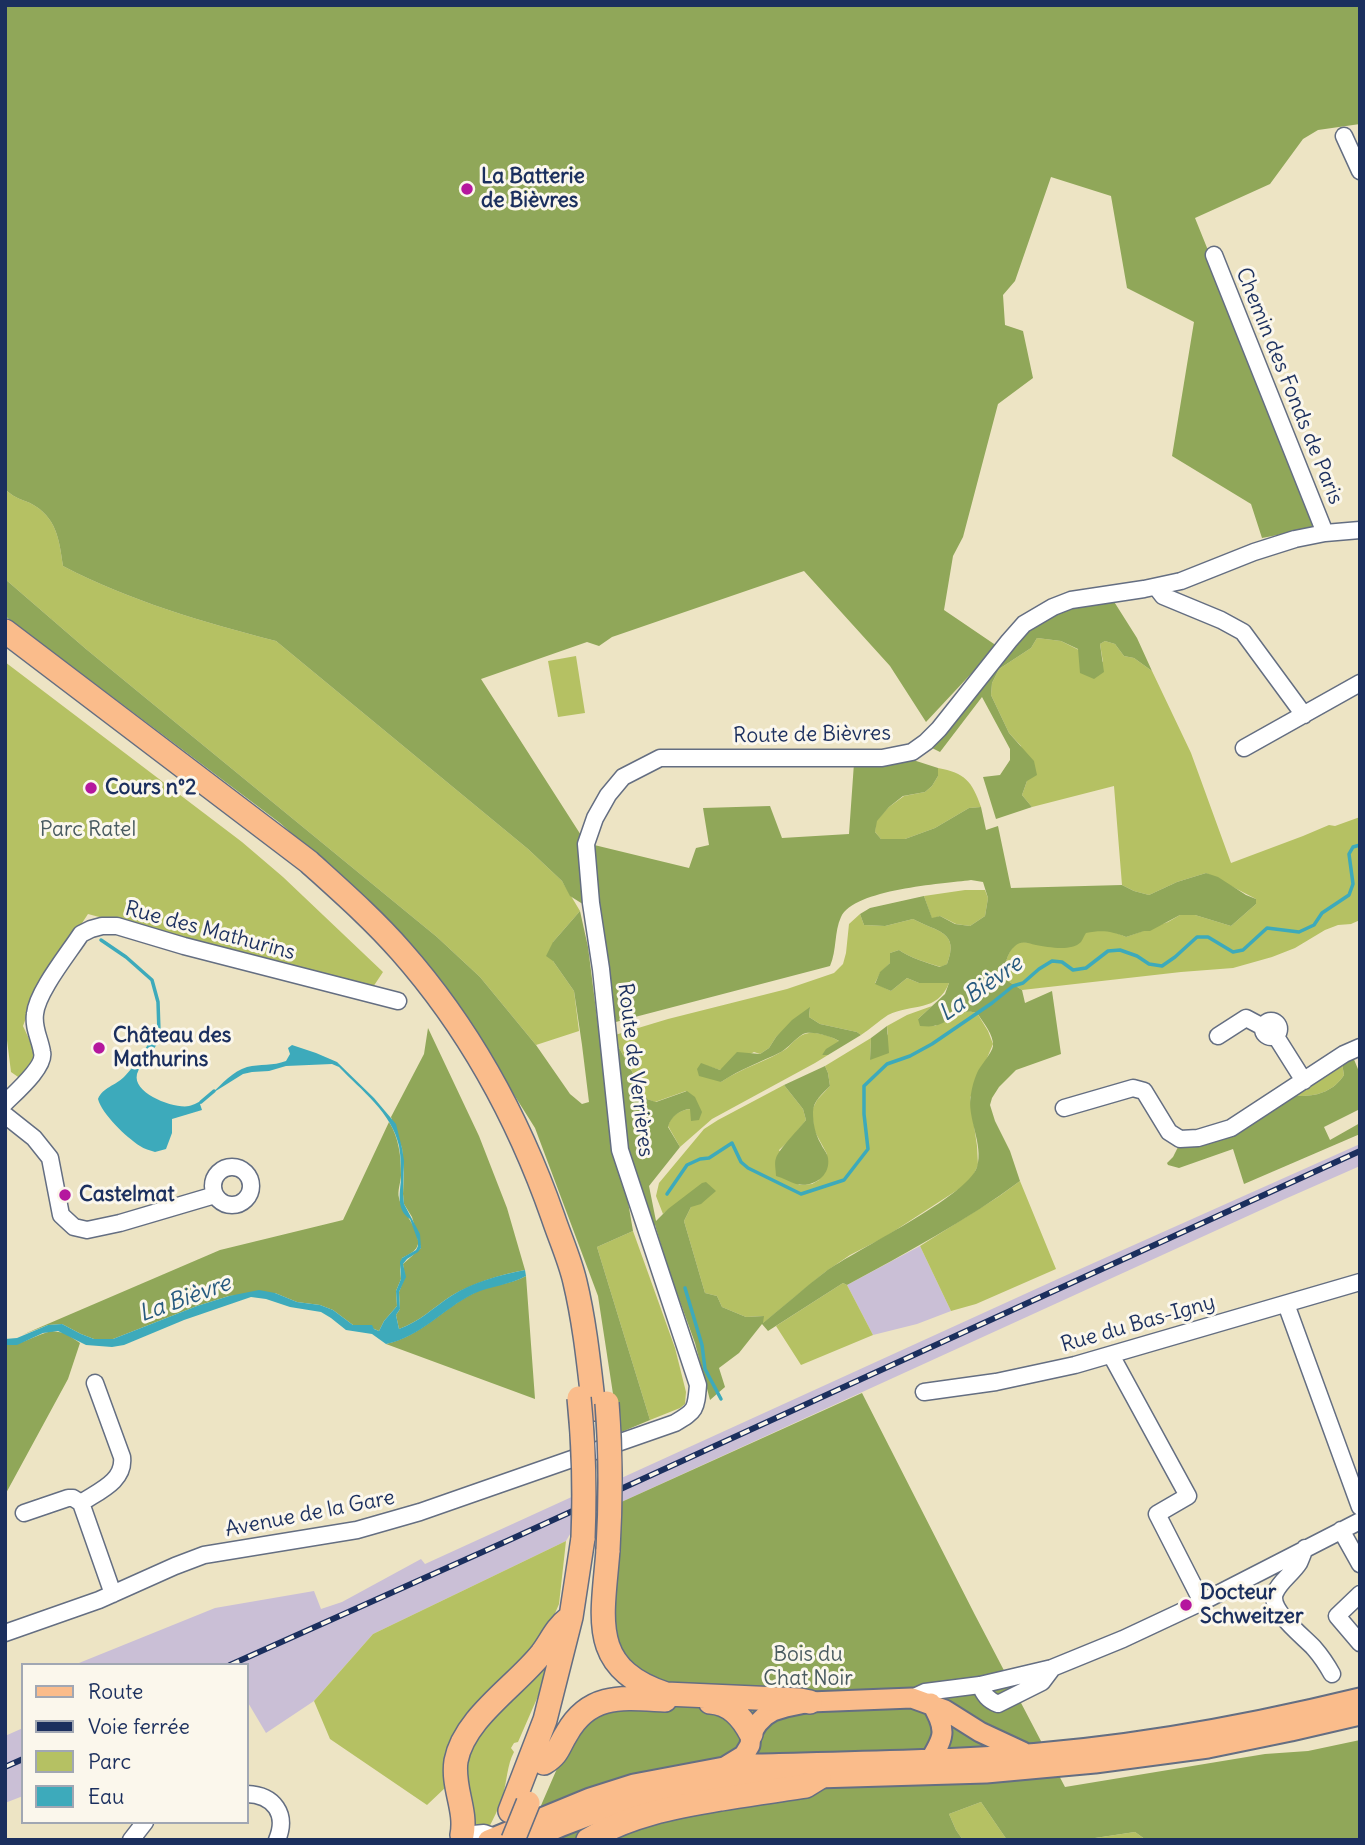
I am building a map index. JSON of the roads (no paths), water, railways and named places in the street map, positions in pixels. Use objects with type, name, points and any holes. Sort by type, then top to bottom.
[{"type":"highway","points":[[5,631],[309,862],[356,905],[407,959],[452,1016],[506,1106],[533,1163],[575,1280],[585,1333],[597,1346],[593,1403]]},
{"type":"highway","points":[[5,647],[304,875],[350,917],[426,1003],[481,1089],[511,1148],[542,1226],[561,1287],[570,1329],[611,1454],[611,1505],[571,1617],[545,1720],[519,1807]]},
{"type":"highway","points":[[596,1542],[603,1629],[612,1658],[634,1680],[666,1694],[810,1702]]},
{"type":"highway","points":[[498,1839],[544,1763],[571,1680],[596,1542]]},
{"type":"highway","points":[[461,1837],[464,1820],[457,1795],[455,1770],[467,1733],[530,1666],[559,1626],[571,1617]]},
{"type":"highway","points":[[544,1763],[555,1756],[568,1729],[579,1716],[595,1704],[613,1698],[720,1703],[741,1717],[751,1734]]},
{"type":"highway","points":[[588,1840],[615,1825],[655,1811],[806,1786],[819,1778]]},
{"type":"main road","points":[[530,1840],[602,1810],[658,1795],[749,1780],[819,1778],[1143,1742],[1237,1726],[1360,1698]]},
{"type":"main road","points":[[921,1701],[942,1724],[938,1747],[926,1767]]},
{"type":"main road","points":[[724,1767],[744,1755],[758,1723],[773,1711],[810,1702],[921,1701],[945,1710],[995,1740],[1027,1754]]},
{"type":"main road","points":[[498,1839],[590,1798],[634,1784],[724,1767],[753,1764],[926,1767],[1014,1772],[1167,1755],[1291,1731],[1360,1714]]},
{"type":"street","points":[[1344,136],[1360,171]]},
{"type":"street","name":"Chemin des Fonds de Paris","points":[[1214,255],[1325,533]]},
{"type":"street","name":"Route de Bièvres","points":[[596,818],[608,795],[623,777],[660,758],[882,758],[912,752],[939,729],[1024,624],[1053,607],[1071,600],[1181,581],[1295,539],[1360,530]]},
{"type":"street","points":[[1156,587],[1163,596],[1243,632],[1304,715]]},
{"type":"street","points":[[1244,748],[1360,683]]},
{"type":"street","name":"Route de Verrières","points":[[596,818],[586,844],[620,1150],[698,1385],[696,1403]]},
{"type":"street","name":"Rue des Mathurins","points":[[5,1103],[41,1064],[43,1055],[36,1032],[35,1013],[43,992],[81,934],[102,926],[117,926],[398,1001]]},
{"type":"street","points":[[1219,1036],[1246,1018],[1269,1031],[1304,1081]]},
{"type":"street","points":[[1063,1108],[1133,1087],[1144,1091],[1169,1132],[1180,1139],[1198,1138],[1231,1128],[1344,1054],[1360,1047]]},
{"type":"street","points":[[5,1115],[34,1138],[50,1158],[61,1215],[74,1227],[87,1230],[120,1223],[215,1195]]},
{"type":"street","name":"Rue du Bas-Igny","points":[[924,1392],[996,1382],[1075,1365],[1360,1282]]},
{"type":"street","points":[[1286,1304],[1360,1507]]},
{"type":"street","points":[[1111,1354],[1188,1496],[1157,1514],[1202,1602]]},
{"type":"street","points":[[81,1503],[111,1483],[121,1473],[123,1465],[95,1383]]},
{"type":"street","name":"Avenue de la Gare","points":[[5,1633],[99,1601],[202,1555],[357,1530],[420,1512],[675,1423],[690,1414],[696,1403]]},
{"type":"street","points":[[24,1513],[68,1498],[81,1503],[113,1594]]},
{"type":"street","points":[[921,1701],[925,1692],[980,1685],[984,1695],[998,1704],[1042,1682],[1052,1668],[1202,1602],[1360,1521]]},
{"type":"street","points":[[1341,1530],[1360,1564]]},
{"type":"street","points":[[1305,1548],[1298,1564],[1273,1597],[1283,1618],[1315,1649],[1332,1674]]},
{"type":"street","points":[[1360,1594],[1337,1616],[1360,1643]]},
{"type":"street","points":[[248,1794],[260,1795],[274,1804],[281,1822],[277,1840]]},
{"type":"street","points":[[131,1840],[143,1824]]},
{"type":"street","points":[[461,1837],[484,1833],[498,1839]]},
{"type":"water","points":[[154,1034],[159,1041],[137,1074],[141,1088],[156,1099],[174,1105],[189,1106],[204,1100],[200,1104],[202,1110],[172,1119],[172,1133],[166,1149],[155,1152],[134,1142],[122,1131],[109,1118],[98,1099],[128,1073]]},
{"type":"water","points":[[292,1045],[337,1062],[396,1124],[404,1161],[404,1204],[420,1234],[421,1248],[403,1264],[406,1277],[399,1292],[400,1309],[396,1315],[399,1329],[419,1319],[459,1291],[477,1283],[525,1270],[526,1276],[473,1294],[421,1329],[386,1344],[372,1334],[346,1330],[321,1312],[251,1297],[184,1320],[124,1345],[86,1345],[58,1331],[43,1333],[17,1345],[5,1345],[5,1339],[17,1338],[48,1325],[62,1324],[94,1339],[113,1339],[197,1306],[259,1290],[297,1302],[320,1305],[333,1310],[353,1325],[372,1325],[379,1331],[397,1306],[396,1291],[401,1279],[400,1262],[418,1246],[410,1219],[401,1206],[399,1146],[383,1113],[339,1067],[332,1064],[286,1066],[243,1074],[211,1094],[242,1069],[286,1061],[290,1054],[288,1048]]},
{"type":"waterway","name":"La Bièvre","points":[[667,1194],[687,1165],[709,1158],[732,1143],[741,1162],[748,1168],[801,1194],[844,1180],[868,1149],[864,1086],[887,1064],[932,1044],[1052,961],[1062,962],[1073,970],[1086,968],[1108,951],[1120,950],[1149,964],[1162,966],[1197,937],[1208,937],[1233,952],[1243,950],[1267,928],[1299,932],[1314,925],[1322,913],[1349,895],[1353,884],[1349,854],[1353,847],[1360,845]]},
{"type":"waterway","points":[[101,940],[152,980],[158,1002],[159,1032],[154,1041]]},
{"type":"waterway","points":[[201,1102],[214,1091]]},
{"type":"waterway","points":[[685,1288],[702,1345],[705,1369],[721,1399]]},
{"type":"railway","points":[[234,1663],[1360,1151]]},
{"type":"railway","points":[[5,1767],[21,1760]]},
{"type":"place","name":"La Batterie de Bièvres","points":[[467,189]]},
{"type":"place","name":"Cours n°2","points":[[91,788]]},
{"type":"place","name":"Château des Mathurins","points":[[99,1048]]},
{"type":"place","name":"Castelmat","points":[[65,1195]]},
{"type":"place","name":"Docteur Schweitzer","points":[[1186,1605]]},
{"type":"park label","name":"Parc Ratel","points":[[88,830]]},
{"type":"park label","name":"Bois du Chat Noir","points":[[808,1667]]}]
